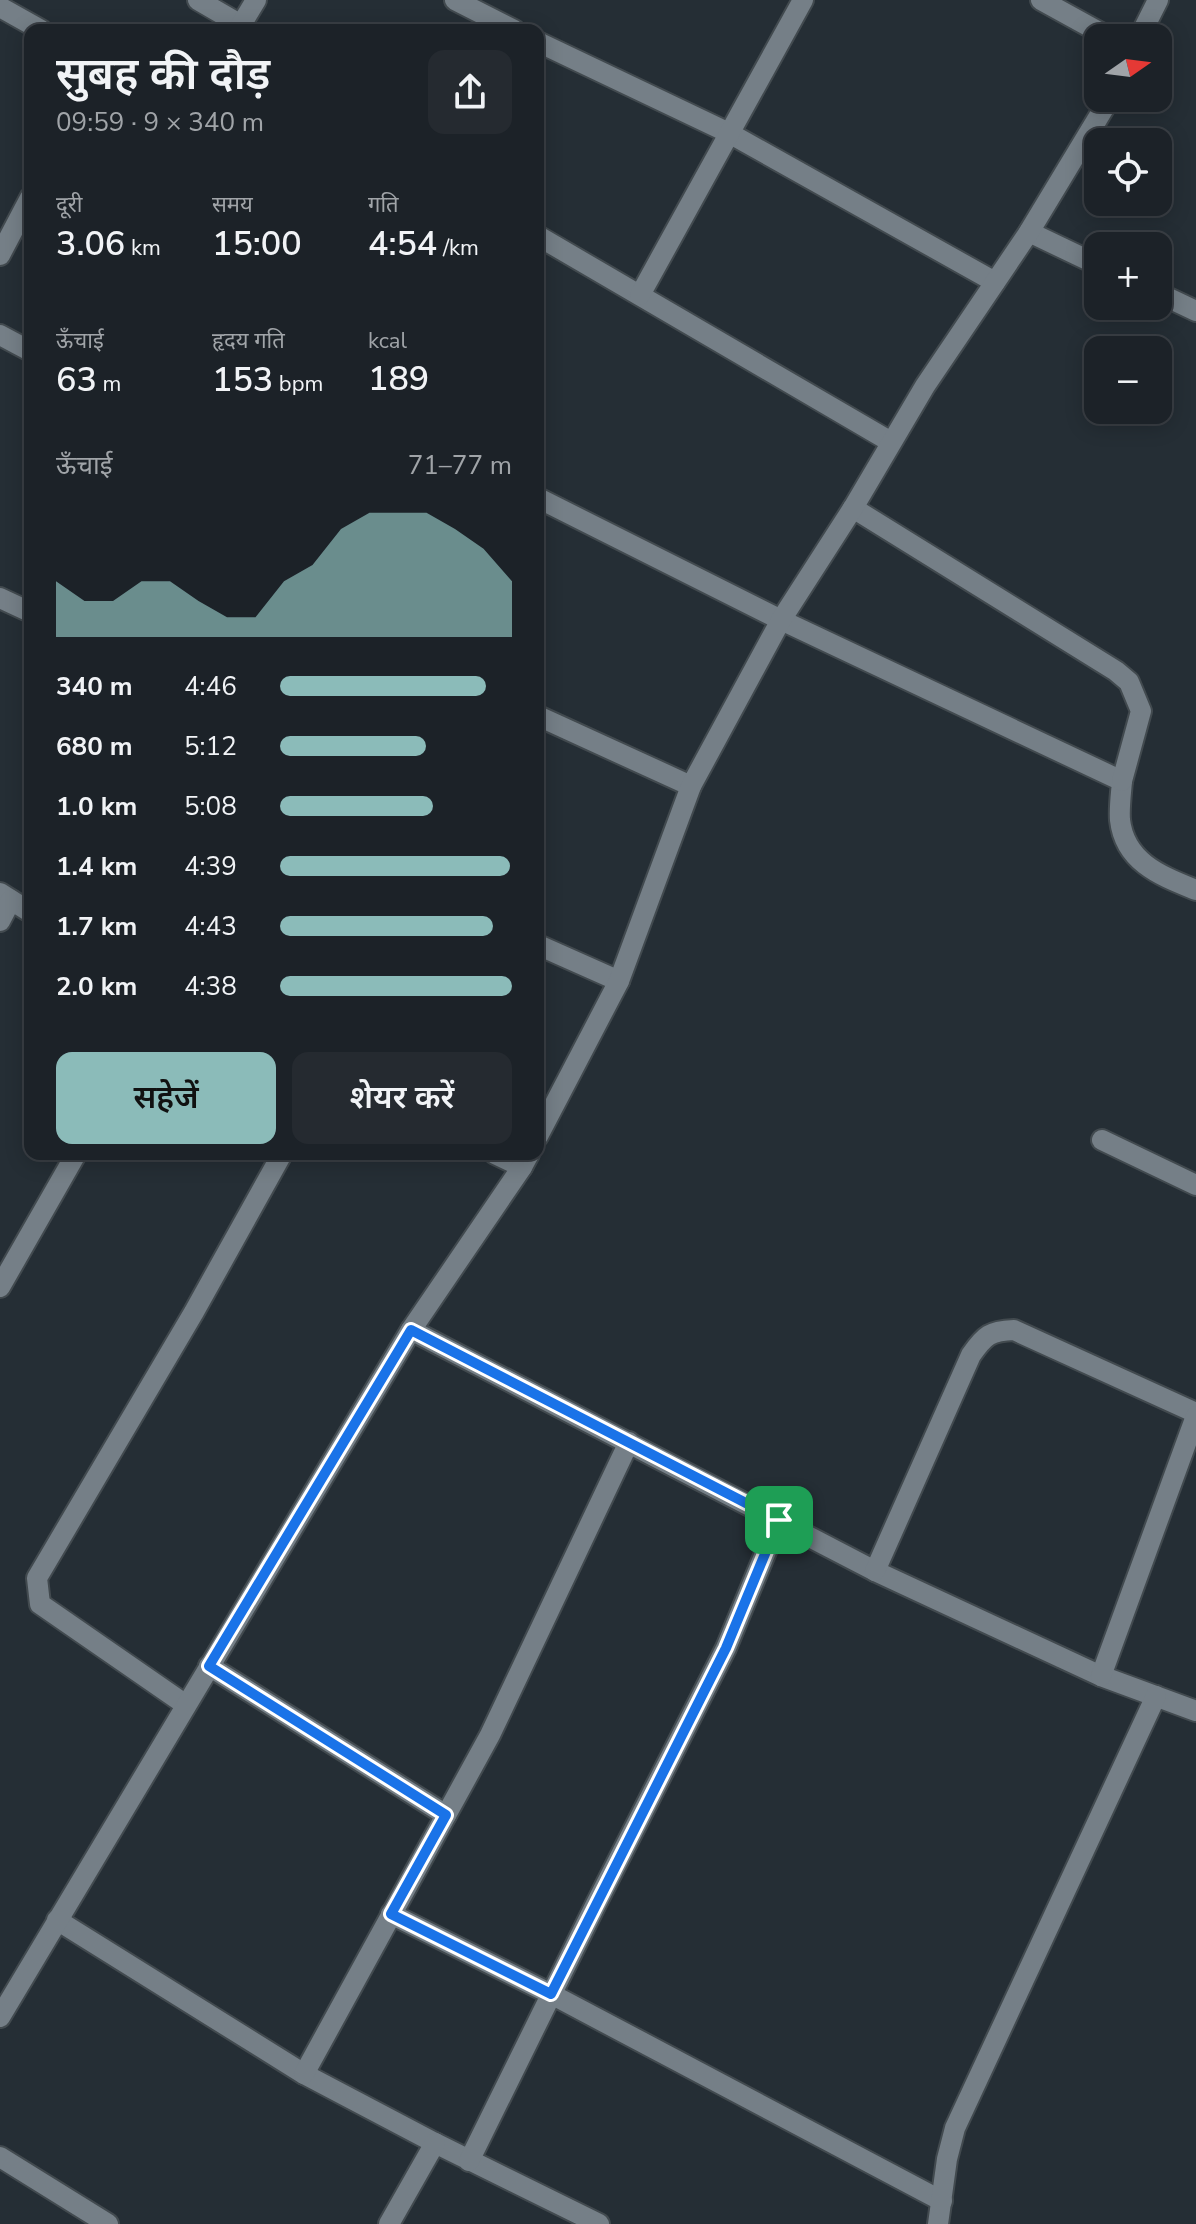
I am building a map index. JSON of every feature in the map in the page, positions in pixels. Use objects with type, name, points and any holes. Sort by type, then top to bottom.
[{"type":"street","points":[[198,0],[234,24]]},
{"type":"street","points":[[242,24],[256,0]]},
{"type":"street","points":[[455,0],[477,5],[505,24]]},
{"type":"street","points":[[640,295],[803,0]]},
{"type":"street","points":[[1041,0],[1085,24]]},
{"type":"street","points":[[1146,24],[1158,0]]},
{"type":"street","points":[[0,7],[30,24]]},
{"type":"street","points":[[544,45],[729,133],[995,282]]},
{"type":"street","points":[[544,1125],[619,981],[691,786],[781,620],[853,508],[925,386],[1029,232],[1102,112]]},
{"type":"street","points":[[0,255],[24,209]]},
{"type":"street","points":[[1029,232],[1084,258]]},
{"type":"street","points":[[544,239],[891,442]]},
{"type":"street","points":[[1172,300],[1196,311]]},
{"type":"street","points":[[0,335],[24,348]]},
{"type":"street","points":[[544,501],[781,620],[1122,781]]},
{"type":"street","points":[[853,508],[1129,682],[1141,711],[1122,781],[1120,820],[1125,842],[1154,872],[1196,890]]},
{"type":"street","points":[[0,598],[24,609]]},
{"type":"street","points":[[544,719],[691,786]]},
{"type":"street","points":[[0,921],[6,897],[24,908]]},
{"type":"street","points":[[544,948],[619,981]]},
{"type":"street","points":[[1102,1140],[1196,1185]]},
{"type":"street","points":[[0,1287],[73,1160]]},
{"type":"street","points":[[186,1705],[40,1604],[37,1578],[194,1312],[279,1160]]},
{"type":"street","points":[[0,2017],[411,1330],[525,1160]]},
{"type":"street","points":[[411,1330],[875,1571],[1101,1676],[1196,1711]]},
{"type":"street","points":[[875,1571],[971,1355],[983,1338],[996,1330],[1014,1330],[1196,1415],[1101,1676]]},
{"type":"street","points":[[304,2074],[490,1735],[629,1442]]},
{"type":"street","points":[[469,2161],[726,1648],[779,1520]]},
{"type":"street","points":[[209,1666],[446,1815]]},
{"type":"street","points":[[938,2224],[947,2159],[955,2128],[1156,1696]]},
{"type":"street","points":[[391,1914],[551,1994],[942,2201]]},
{"type":"street","points":[[57,1920],[304,2074],[469,2161],[599,2224]]},
{"type":"street","points":[[389,2224],[435,2143]]},
{"type":"street","points":[[0,2157],[108,2224]]},
{"type":"route","points":[[411,1330],[779,1520],[726,1648],[551,1994],[391,1914],[446,1815],[209,1666],[411,1330]]}]
